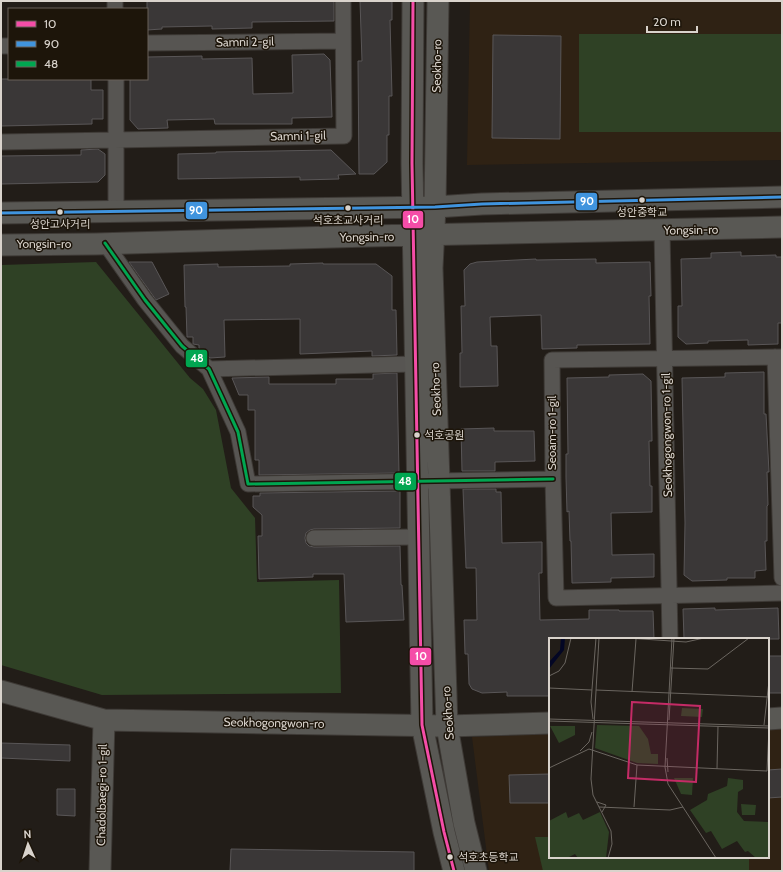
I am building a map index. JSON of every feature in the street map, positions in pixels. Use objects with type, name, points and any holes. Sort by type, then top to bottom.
[{"type":"main road","name":"Seokho-ro","points":[[413,1],[413,207],[423,236],[433,328],[447,726],[464,823],[476,871]]},
{"type":"main road","name":"Seokho-ro","points":[[438,1],[435,207],[423,236],[415,364],[422,725],[444,832],[454,871]]},
{"type":"main road","points":[[1,213],[116,213],[435,207],[482,204],[782,197]]},
{"type":"main road","name":"Yongsin-ro","points":[[1,245],[782,227]]},
{"type":"main road","name":"Seokhogongwon-ro","points":[[1,691],[104,720],[447,726],[549,723]]},
{"type":"main road","points":[[769,719],[782,718]]},
{"type":"main road","name":"Chadolbaegi-ro 1-gil","points":[[100,871],[104,720]]},
{"type":"street","name":"Samni 1-gil","points":[[1,142],[344,136],[343,1]]},
{"type":"street","name":"Samni 2-gil","points":[[148,43],[343,41]]},
{"type":"street","points":[[116,80],[116,213]]},
{"type":"street","name":"Seokhogongwon-ro 1-gil","points":[[662,230],[670,638]]},
{"type":"street","points":[[105,243],[145,300],[182,346],[209,369],[238,432],[248,484],[553,479]]},
{"type":"street","name":"Seoam-ro 1-gil","points":[[782,578],[779,357],[552,360],[556,598],[782,593]]},
{"type":"street","name":"Seokho-ro","points":[[209,369],[415,364]]},
{"type":"street","points":[[314,538],[419,537]]},
{"type":"shaded area","points":[[470,1],[782,1],[782,160],[467,165]]},
{"type":"shaded area","name":"석호초등학교","points":[[769,728],[782,728],[782,871],[489,871],[472,737],[549,734],[549,858],[769,858]]},
{"type":"green space","points":[[579,34],[782,34],[782,132],[579,132]]},
{"type":"green space","points":[[96,262],[190,378],[203,389],[216,410],[231,488],[255,518],[257,582],[339,580],[341,693],[102,695],[1,665],[1,265]]},
{"type":"green space","points":[[535,837],[549,837],[549,858],[749,858],[749,871],[543,871]]},
{"type":"building","points":[[147,1],[334,1],[334,21],[252,22],[252,28],[212,29],[212,26],[162,27],[162,29],[148,30]]},
{"type":"building","points":[[360,1],[392,1],[392,20],[390,20],[392,96],[389,96],[387,162],[374,174],[359,174],[358,61],[362,61]]},
{"type":"building","points":[[493,35],[561,36],[560,139],[492,138]]},
{"type":"building","points":[[324,54],[330,60],[332,117],[292,118],[292,124],[215,124],[214,119],[167,120],[168,128],[138,129],[130,120],[130,80],[148,80],[148,57],[202,56],[202,59],[252,58],[253,94],[293,93],[292,55]]},
{"type":"building","points":[[1,79],[91,80],[91,90],[103,90],[103,119],[92,119],[92,124],[1,126]]},
{"type":"building","points":[[98,149],[105,154],[105,175],[98,182],[1,184],[1,156],[81,155],[81,150]]},
{"type":"building","points":[[331,150],[356,174],[338,175],[339,179],[300,180],[300,177],[178,179],[178,154]]},
{"type":"building","points":[[741,252],[741,256],[776,255],[776,257],[782,257],[782,323],[778,323],[778,344],[748,345],[748,340],[708,341],[708,343],[686,344],[678,337],[678,306],[682,306],[681,259],[711,258],[711,253]]},
{"type":"building","points":[[536,259],[596,259],[596,263],[650,262],[650,344],[577,345],[577,348],[542,349],[541,315],[490,317],[491,346],[497,346],[498,386],[460,387],[460,353],[462,353],[461,306],[465,306],[464,270],[470,264],[477,262]]},
{"type":"building","points":[[129,262],[152,262],[169,294],[156,300]]},
{"type":"building","points":[[218,264],[218,267],[290,266],[290,264],[376,264],[392,276],[392,310],[396,310],[397,355],[372,356],[372,351],[300,354],[300,319],[224,320],[225,357],[210,358],[199,348],[199,345],[193,344],[193,337],[187,337],[184,265]]},
{"type":"building","points":[[764,372],[764,414],[766,414],[769,472],[767,472],[768,505],[767,541],[765,541],[766,570],[755,571],[755,578],[727,578],[727,580],[692,581],[684,575],[685,523],[682,378],[725,377],[725,373]]},
{"type":"building","points":[[397,373],[399,473],[259,475],[259,460],[255,460],[255,410],[248,410],[248,395],[239,395],[232,378],[269,377],[269,384],[336,384],[336,379],[373,379],[373,374]]},
{"type":"building","points":[[643,374],[651,381],[652,441],[649,441],[652,512],[611,513],[612,555],[654,554],[654,577],[611,578],[611,582],[572,583],[571,541],[569,511],[567,512],[566,477],[566,454],[568,454],[567,378],[609,377],[609,375]]},
{"type":"building","points":[[494,428],[494,431],[534,431],[535,461],[495,462],[495,471],[462,471],[461,429]]},
{"type":"building","points":[[463,489],[496,489],[496,492],[501,492],[502,543],[542,542],[542,573],[539,573],[540,620],[589,619],[589,610],[653,611],[654,638],[549,638],[549,696],[507,696],[507,692],[482,693],[472,689],[469,684],[468,654],[465,654],[464,620],[477,620],[476,568],[466,568]]},
{"type":"building","points":[[400,491],[400,528],[314,529],[306,533],[305,538],[306,543],[309,546],[314,547],[400,546],[404,620],[346,622],[344,574],[313,574],[313,577],[259,579],[258,536],[262,536],[262,515],[253,507],[253,496],[260,496],[260,493]]},
{"type":"building","points":[[715,608],[715,610],[778,608],[779,639],[684,638],[683,609]]},
{"type":"building","points":[[769,656],[782,656],[782,693],[769,693]]},
{"type":"building","points":[[1,743],[70,745],[70,761],[1,758]]},
{"type":"building","points":[[782,769],[782,797],[769,798],[769,770]]},
{"type":"building","points":[[549,774],[549,803],[510,803],[509,775]]},
{"type":"building","points":[[57,789],[75,789],[75,816],[57,815]]},
{"type":"building","points":[[231,849],[414,852],[414,871],[230,871]]},
{"type":"transit line","name":"10","points":[[413,1],[412,163],[422,725],[444,832],[454,871]]},
{"type":"transit line","name":"90","points":[[1,213],[435,207],[482,204],[782,197]]},
{"type":"transit line","name":"48","points":[[105,243],[145,300],[182,346],[209,369],[238,432],[248,484],[553,479]]},
{"type":"place","name":"성안중학교","points":[[642,200]]},
{"type":"place","name":"석호초교사거리","points":[[348,208]]},
{"type":"place","name":"성안고사거리","points":[[60,212]]},
{"type":"place","name":"석호공원","points":[[417,435]]},
{"type":"place","name":"석호초등학교","points":[[450,857]]}]
